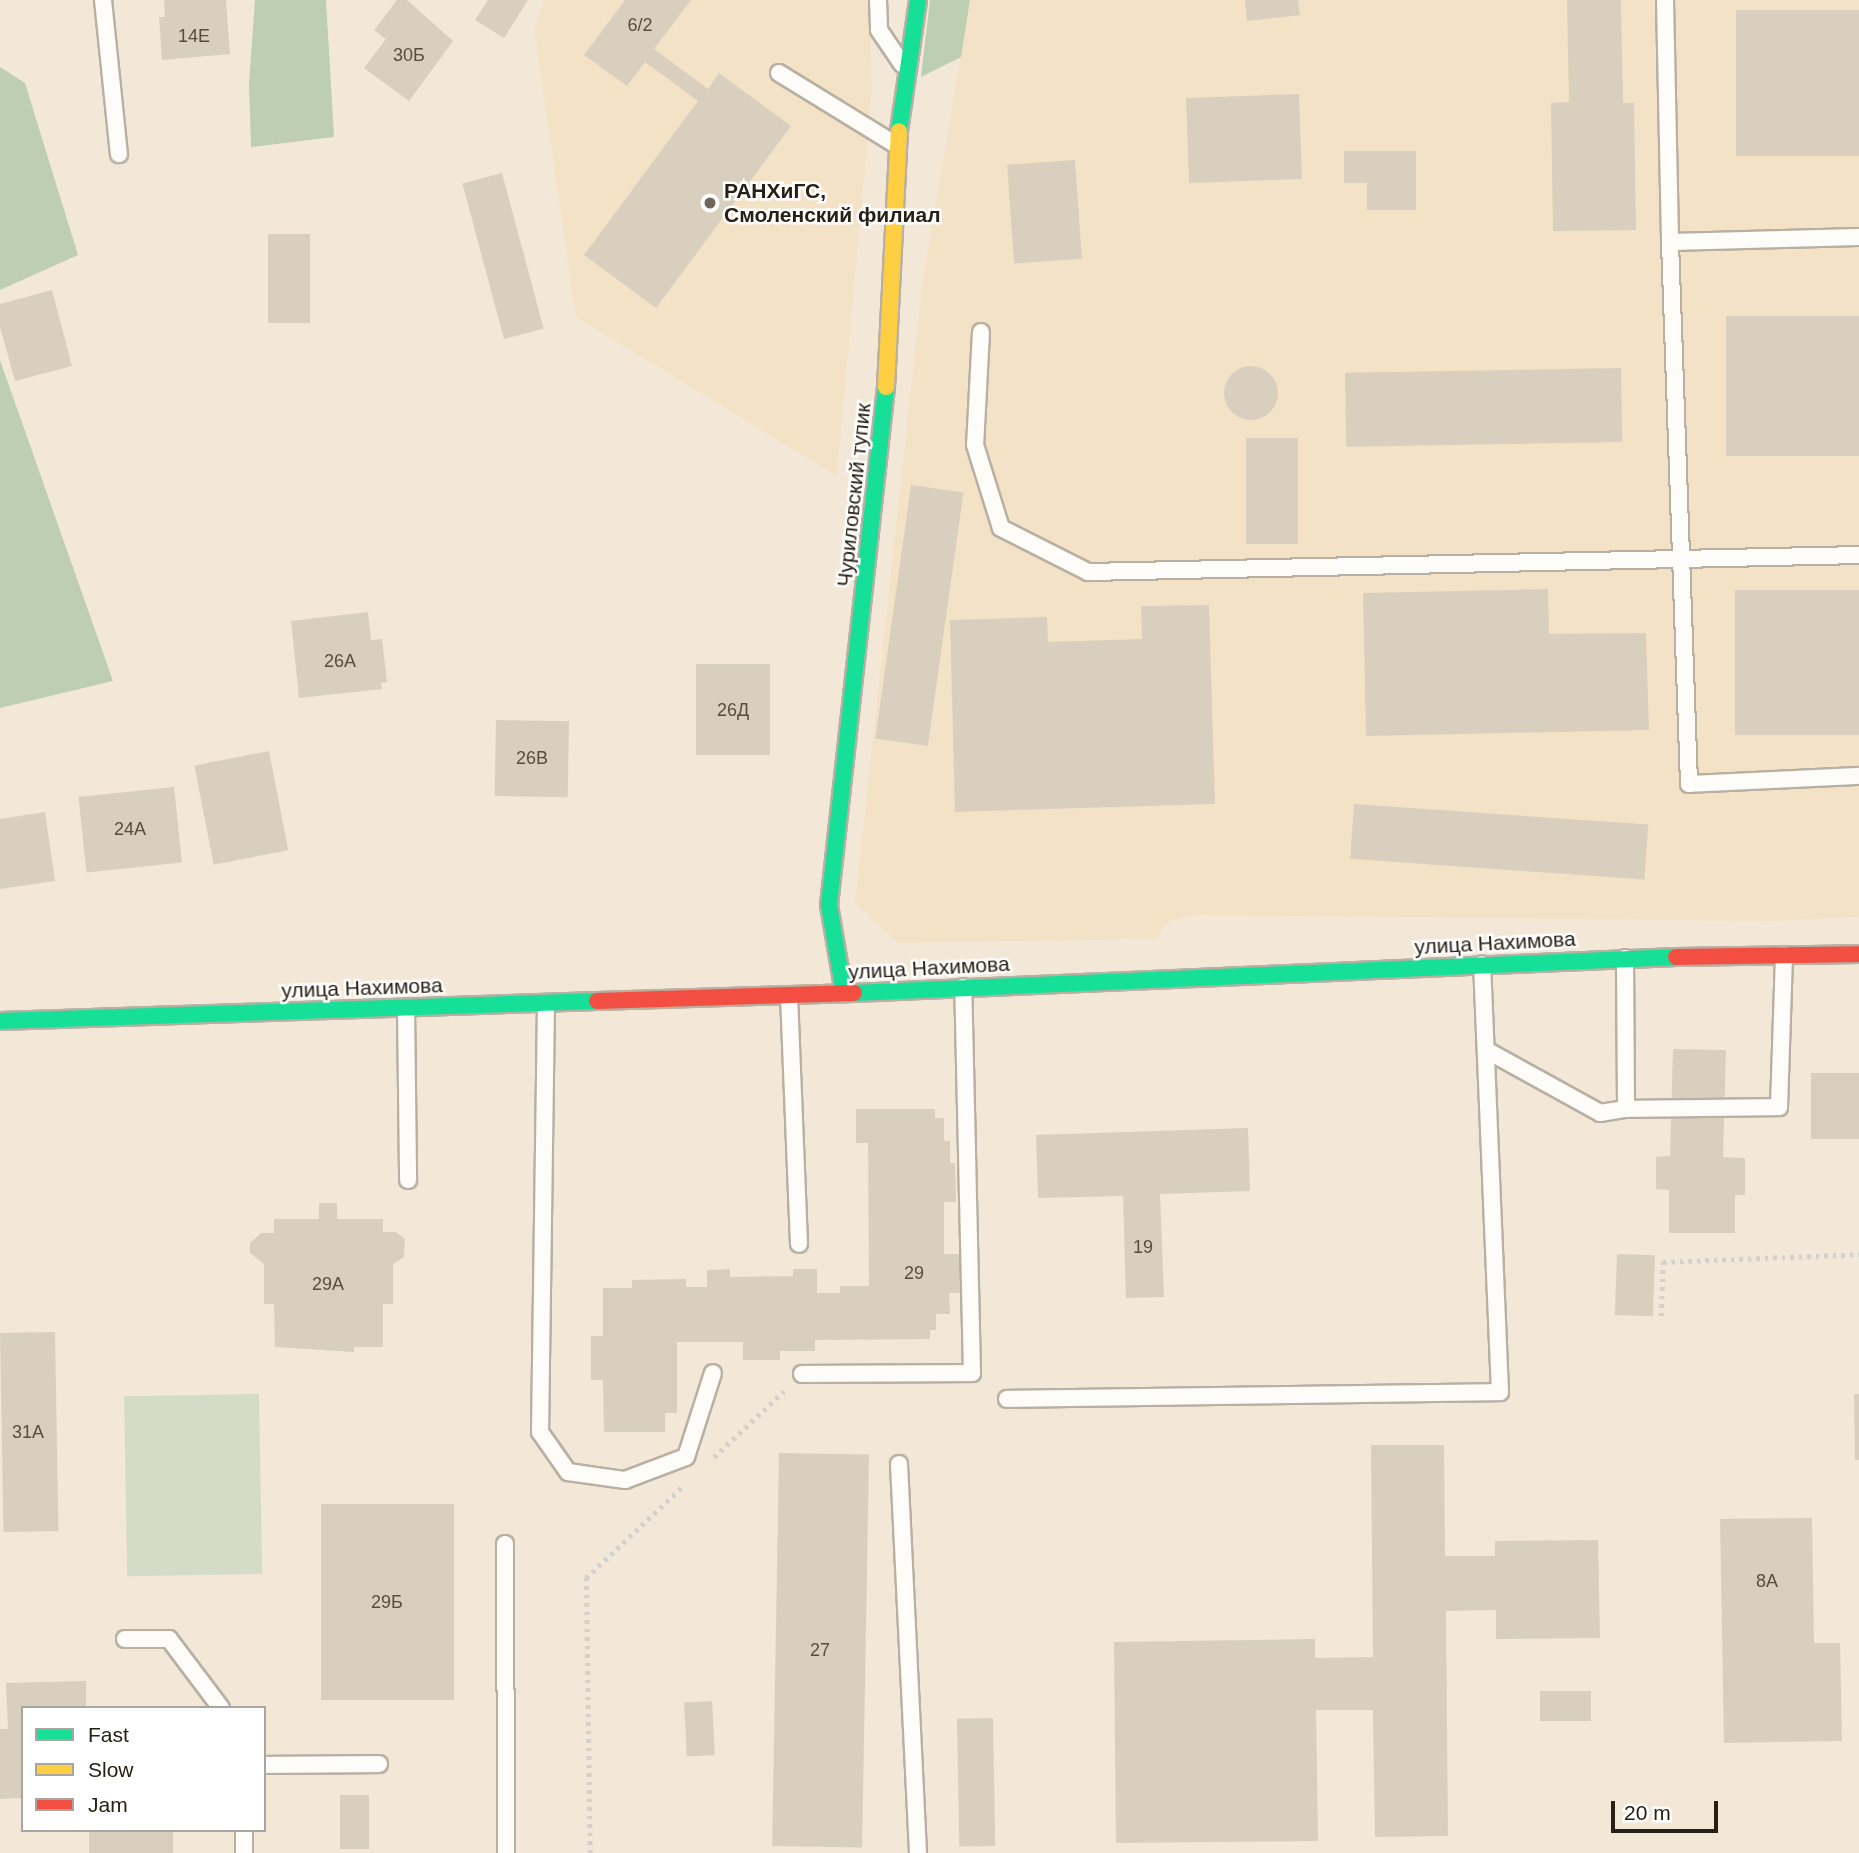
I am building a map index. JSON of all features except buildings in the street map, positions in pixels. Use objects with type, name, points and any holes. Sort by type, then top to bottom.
[{"type":"street","name":"Чуриловский тупик","points":[[844,993],[829,905],[886,398],[897,145],[918,0]]},
{"type":"street","name":"улица Нахимова","points":[[0,1021],[844,993],[1625,958],[1784,953],[1859,954]]},
{"type":"lane","points":[[103,0],[119,154]]},
{"type":"lane","points":[[878,0],[879,30],[909,75]]},
{"type":"lane","points":[[1665,0],[1670,242],[1689,784],[1859,776]]},
{"type":"lane","points":[[779,73],[897,145]]},
{"type":"lane","points":[[1670,242],[1859,237]]},
{"type":"lane","points":[[981,332],[975,445],[1001,528],[1088,572],[1859,555]]},
{"type":"lane","points":[[1486,1050],[1600,1113],[1626,1108],[1779,1107],[1784,953]]},
{"type":"lane","points":[[1625,958],[1626,1108]]},
{"type":"lane","points":[[1007,1399],[1500,1392],[1482,964]]},
{"type":"lane","points":[[802,1374],[972,1373],[963,988]]},
{"type":"lane","points":[[789,995],[799,1244]]},
{"type":"lane","points":[[546,1004],[540,1432],[568,1472],[625,1480],[686,1457],[713,1373]]},
{"type":"lane","points":[[406,1008],[408,1180]]},
{"type":"lane","points":[[899,1464],[918,1853]]},
{"type":"lane","points":[[505,1544],[506,1853]]},
{"type":"lane","points":[[125,1639],[169,1639],[219,1706]]},
{"type":"lane","points":[[266,1765],[379,1765]]},
{"type":"lane","points":[[244,1832],[244,1853]]},
{"type":"path","points":[[1661,1316],[1663,1262],[1859,1254]]},
{"type":"path","points":[[704,1466],[802,1374]]},
{"type":"path","points":[[590,1853],[586,1578],[684,1485]]},
{"type":"shaded area","name":"РАНХиГС, Смоленский филиал","points":[[544,0],[870,0],[872,90],[837,476],[576,317],[534,29]]},
{"type":"shaded area","points":[[970,0],[1859,0],[1859,917],[1772,921],[1196,915],[1167,922],[1157,939],[898,943],[855,903],[922,286]]},
{"type":"green space","points":[[255,0],[326,0],[334,137],[251,147],[249,83]]},
{"type":"green space","points":[[930,0],[970,0],[961,57],[921,77]]},
{"type":"green space","points":[[0,67],[25,83],[78,255],[0,290]]},
{"type":"green space","points":[[0,360],[113,681],[0,708]]},
{"type":"green space","points":[[259,1394],[262,1574],[127,1576],[124,1396]]},
{"type":"traffic: fast","points":[[899,131],[918,0]]},
{"type":"traffic: fast","points":[[844,993],[829,905],[886,387]]},
{"type":"traffic: fast","points":[[854,993],[1676,957]]},
{"type":"traffic: fast","points":[[0,1021],[597,1001]]},
{"type":"traffic: slow","points":[[886,387],[899,131]]},
{"type":"traffic: jam","points":[[1676,957],[1859,954]]},
{"type":"traffic: jam","points":[[597,1001],[854,993]]},
{"type":"place","name":"РАНХиГС, Смоленский филиал","points":[[710,203]]}]
